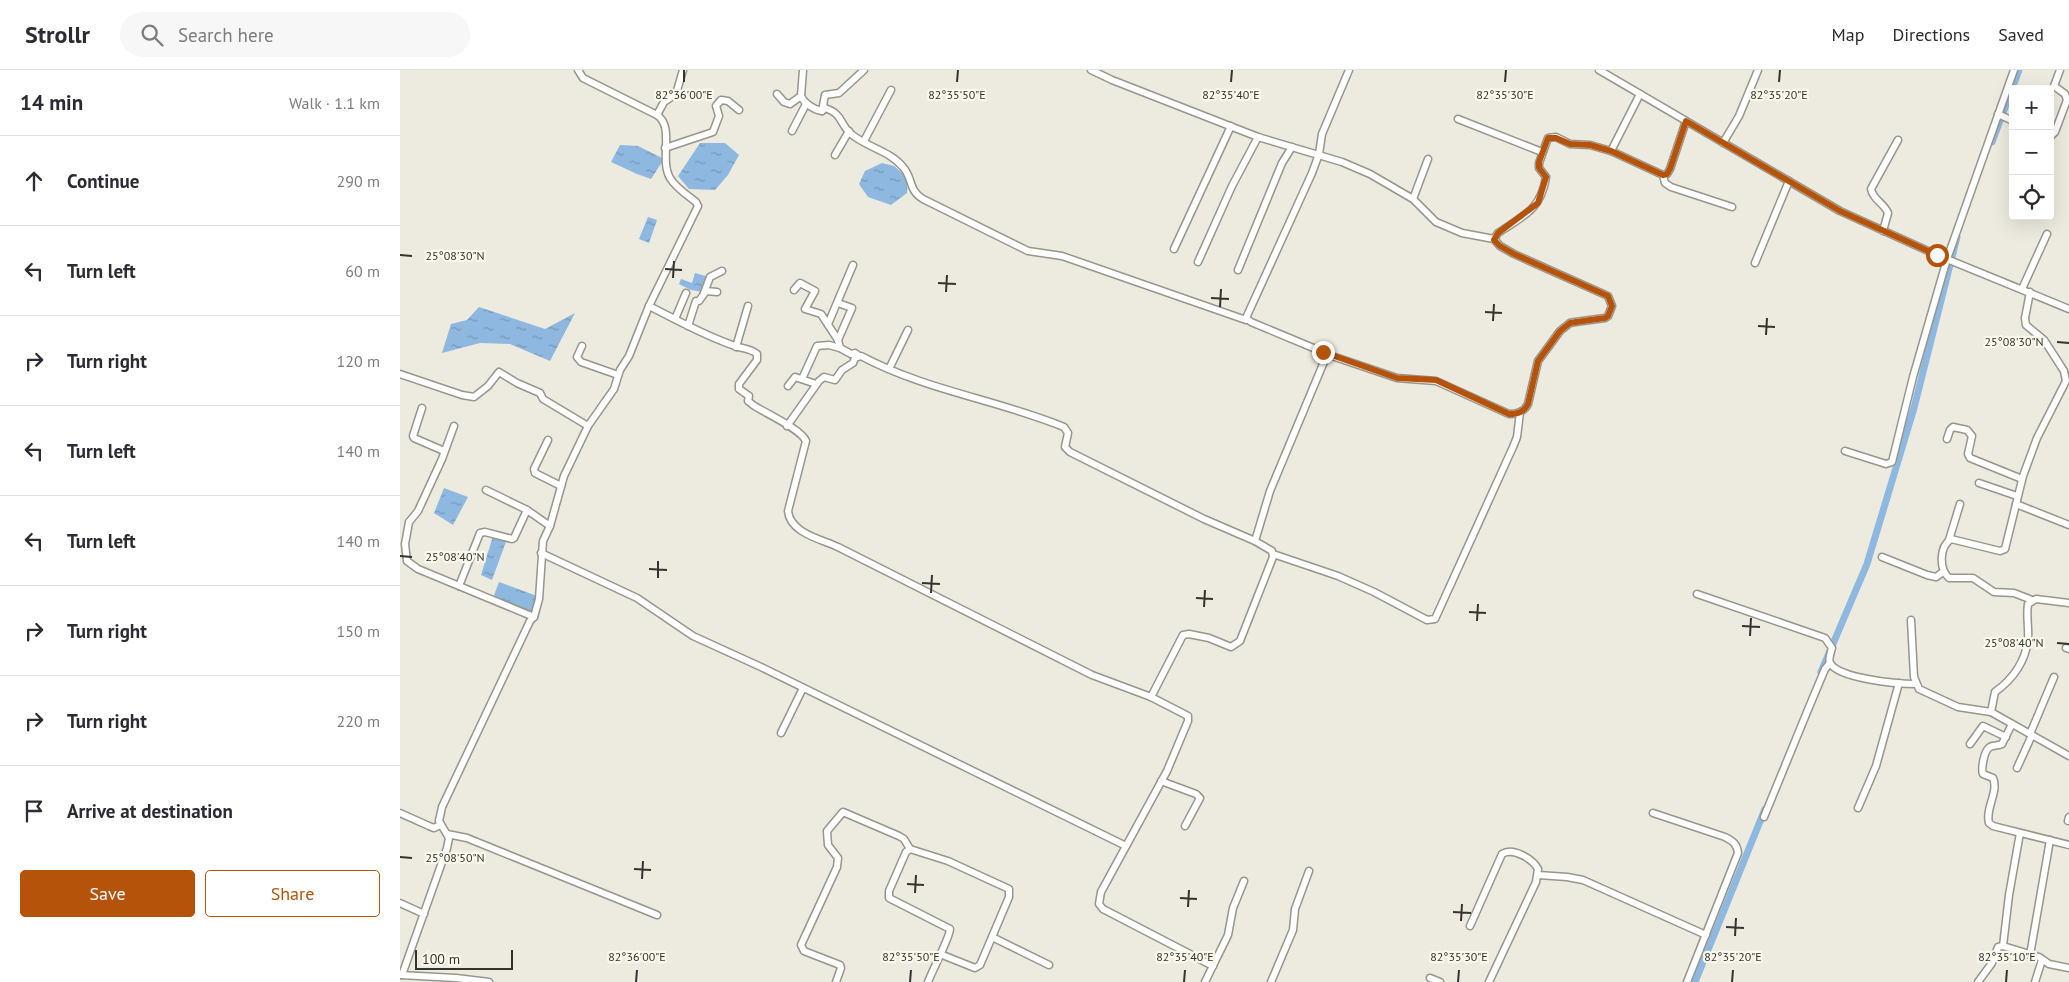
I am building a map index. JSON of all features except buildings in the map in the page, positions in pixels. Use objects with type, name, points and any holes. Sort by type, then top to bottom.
[{"type":"street","points":[[489,982],[401,975],[447,848],[447,834],[440,825],[439,820],[442,807],[530,621],[534,617],[540,589],[543,541],[550,526],[561,486],[588,426],[614,389],[618,375],[629,356],[649,306],[698,206],[669,177],[666,168],[665,122],[657,115],[583,78],[578,70]]},
{"type":"street","points":[[657,115],[664,102],[676,94],[683,70]]},
{"type":"street","points":[[803,70],[801,96],[806,104],[822,111]]},
{"type":"street","points":[[822,111],[825,95],[839,93],[864,70]]},
{"type":"street","points":[[822,111],[826,108],[838,115],[848,132],[888,154],[903,166],[912,188],[918,196],[1022,249],[1034,253],[1062,256],[1246,320],[1326,354],[1397,378],[1436,380],[1509,414],[1520,412],[1528,404],[1538,361],[1560,331],[1570,323],[1608,316],[1612,306],[1608,296],[1514,254],[1494,240],[1462,233],[1436,222],[1413,199],[1352,166],[1319,154],[1258,137],[1091,70]]},
{"type":"street","points":[[1246,320],[1319,154],[1322,134],[1349,70]]},
{"type":"street","points":[[1599,70],[1840,211],[1950,260],[2069,308]]},
{"type":"street","points":[[1723,143],[1739,116],[1758,70]]},
{"type":"street","points":[[1845,451],[1886,464],[1892,462],[1913,377],[1950,260],[2001,116],[2014,70]]},
{"type":"street","points":[[2054,133],[2067,100],[2065,94],[2054,86],[2060,70]]},
{"type":"street","points":[[864,141],[891,90]]},
{"type":"street","points":[[777,94],[784,102],[790,104],[801,96]]},
{"type":"street","points":[[1611,151],[1640,94]]},
{"type":"street","points":[[666,148],[713,132],[719,116],[716,106],[721,100],[728,101],[739,110]]},
{"type":"street","points":[[792,131],[806,104]]},
{"type":"street","points":[[2001,116],[2009,119]]},
{"type":"street","points":[[1458,119],[1542,152]]},
{"type":"street","points":[[1663,175],[1667,174],[1670,169],[1686,121]]},
{"type":"street","points":[[1174,249],[1232,126]]},
{"type":"street","points":[[835,155],[848,132]]},
{"type":"street","points":[[1198,262],[1232,186],[1258,137]]},
{"type":"street","points":[[1494,240],[1498,233],[1538,203],[1546,177],[1539,165],[1548,138],[1552,137],[1570,144],[1590,145],[1611,151],[1663,175],[1665,182],[1671,187],[1732,207]]},
{"type":"street","points":[[1883,231],[1888,213],[1872,194],[1871,189],[1898,140]]},
{"type":"street","points":[[1238,270],[1282,163],[1292,147]]},
{"type":"street","points":[[1413,199],[1428,159]]},
{"type":"street","points":[[1755,263],[1789,181]]},
{"type":"street","points":[[2022,290],[2047,234]]},
{"type":"street","points":[[828,324],[853,265]]},
{"type":"street","points":[[688,326],[696,301],[699,301],[704,293],[710,277],[722,271]]},
{"type":"street","points":[[794,290],[800,283],[815,290],[805,308],[821,314],[838,340],[840,348]]},
{"type":"street","points":[[704,293],[706,290],[717,292]]},
{"type":"street","points":[[1949,540],[1954,539],[2003,550],[2007,545],[2022,479],[2038,438],[2067,382],[2064,371],[2044,340],[2026,325],[2025,318],[2030,292]]},
{"type":"street","points":[[675,319],[686,293]]},
{"type":"street","points":[[838,303],[852,308],[838,340]]},
{"type":"street","points":[[649,306],[736,347],[754,351],[758,357],[739,384],[739,389],[749,396],[748,401],[752,405],[787,426],[796,429],[806,441],[788,511],[791,522],[797,529],[1092,675],[1151,697],[1186,714],[1189,718],[1161,782],[1099,898],[1099,904],[1103,909],[1213,966]]},
{"type":"street","points":[[736,347],[748,306]]},
{"type":"street","points":[[889,369],[908,330]]},
{"type":"street","points":[[802,379],[817,346],[829,345],[851,354],[855,353],[916,380],[1014,409],[1064,427],[1068,433],[1065,447],[1070,452],[1255,541],[1272,551],[1273,554],[1310,565],[1355,583],[1427,620],[1435,619],[1514,447],[1520,412]]},
{"type":"street","points":[[582,346],[577,357],[582,362],[618,375]]},
{"type":"street","points":[[1255,541],[1270,491],[1326,360],[1326,354]]},
{"type":"street","points":[[787,426],[816,384],[824,377],[835,380],[842,370],[854,363],[855,358],[859,356]]},
{"type":"street","points":[[400,374],[462,395],[474,396],[488,386],[500,372],[517,384],[540,393],[543,399],[588,426]]},
{"type":"street","points":[[788,386],[795,377],[816,384]]},
{"type":"street","points":[[422,408],[414,438],[444,451]]},
{"type":"street","points":[[454,426],[442,459],[422,502],[409,522],[405,544],[406,556],[411,565],[534,617]]},
{"type":"street","points":[[1947,439],[1953,427],[1967,430],[1972,436],[1968,454],[1970,458],[2022,479]]},
{"type":"street","points":[[548,440],[534,469],[535,472],[561,486]]},
{"type":"street","points":[[1979,483],[2017,496]]},
{"type":"street","points":[[486,490],[528,510],[550,526]]},
{"type":"street","points":[[1960,504],[1941,563],[1943,572],[1953,579],[1973,578],[1994,592],[2014,592],[2032,600],[2069,603]]},
{"type":"street","points":[[2016,504],[2069,525]]},
{"type":"street","points":[[459,586],[480,533],[485,532],[512,539],[528,510]]},
{"type":"street","points":[[541,553],[637,598],[693,636],[1126,846]]},
{"type":"street","points":[[1151,697],[1183,635],[1189,634],[1209,638],[1231,647],[1240,641],[1273,554]]},
{"type":"street","points":[[1882,558],[1927,576],[1936,577],[1943,572]]},
{"type":"street","points":[[1697,594],[1821,636],[1831,645],[1830,663],[1825,669],[1806,712],[1764,816]]},
{"type":"street","points":[[1991,712],[1995,692],[2005,686],[2015,675],[2021,662],[2028,640],[2026,617],[2028,604],[2032,600]]},
{"type":"street","points":[[1911,620],[1914,677],[1919,688],[1958,707],[1991,712],[2069,756]]},
{"type":"street","points":[[1830,663],[1835,668],[1853,676],[1899,684],[1916,684]]},
{"type":"street","points":[[2017,768],[2054,677]]},
{"type":"street","points":[[1858,808],[1876,766],[1899,684]]},
{"type":"street","points":[[781,733],[803,688]]},
{"type":"street","points":[[2012,724],[2000,746],[1991,746],[1987,749],[1981,769],[1983,774],[1993,778],[1995,784],[1988,818],[1989,823],[1993,826],[2069,845]]},
{"type":"street","points":[[1970,744],[1983,726],[2006,737]]},
{"type":"street","points":[[1161,782],[1199,796],[1200,801],[1186,826]]},
{"type":"street","points":[[836,982],[841,968],[840,965],[802,948],[803,940],[838,862],[838,858],[828,845],[827,831],[843,812],[899,836],[904,839],[910,849],[948,861],[1009,890],[1009,897],[980,965],[976,968],[940,954]]},
{"type":"street","points":[[1653,812],[1725,836],[1738,847],[1738,853],[1688,982]]},
{"type":"street","points":[[400,813],[434,828],[440,825]]},
{"type":"street","points":[[2002,946],[2020,833]]},
{"type":"street","points":[[447,834],[467,838],[657,914]]},
{"type":"street","points":[[2030,954],[2050,840]]},
{"type":"street","points":[[910,849],[906,852],[888,895],[893,901],[942,923],[950,929],[949,937],[928,982]]},
{"type":"street","points":[[1470,926],[1502,854],[1510,852],[1527,857],[1536,865],[1538,875],[1490,982]]},
{"type":"street","points":[[1271,982],[1293,930],[1295,909],[1309,871]]},
{"type":"street","points":[[1538,875],[1583,880],[1706,934]]},
{"type":"street","points":[[1205,982],[1228,935],[1234,908],[1244,881]]},
{"type":"street","points":[[400,903],[424,914]]},
{"type":"street","points":[[992,937],[1049,964]]},
{"type":"street","points":[[1978,982],[1992,962],[1996,950],[2002,946],[2030,954],[2049,964],[2069,967]]},
{"type":"street","points":[[2035,982],[2042,960]]},
{"type":"street","points":[[1430,978],[1440,982]]},
{"type":"water","points":[[700,143],[725,143],[739,155],[728,175],[715,190],[689,189],[678,176]]},
{"type":"water","points":[[620,145],[638,146],[664,159],[651,179],[611,162]]},
{"type":"water","points":[[882,163],[894,166],[908,178],[907,193],[891,205],[868,197],[859,184],[865,171]]},
{"type":"water","points":[[648,217],[657,220],[649,243],[639,239]]},
{"type":"water","points":[[695,273],[709,277],[703,292],[691,290],[679,284],[681,279],[692,283]]},
{"type":"water","points":[[479,307],[545,329],[575,313],[550,361],[510,344],[480,343],[442,353],[451,324],[467,320]]},
{"type":"water","points":[[444,488],[468,497],[453,525],[434,513]]},
{"type":"water","points":[[493,536],[507,539],[492,580],[481,575]]},
{"type":"water","points":[[499,582],[537,596],[533,614],[493,598]]},
{"type":"waterway","points":[[1992,142],[2019,70]]},
{"type":"waterway","points":[[1821,672],[1867,564],[1914,408],[1957,237]]},
{"type":"waterway","points":[[1695,982],[1765,809]]},
{"type":"route","points":[[1323,352],[1388,376],[1436,380],[1509,414],[1525,409],[1528,404],[1538,361],[1560,331],[1570,323],[1605,318],[1608,316],[1612,306],[1608,296],[1514,254],[1494,240],[1498,233],[1538,203],[1543,193],[1546,177],[1539,168],[1539,162],[1548,138],[1552,137],[1570,144],[1590,145],[1611,151],[1663,175],[1667,174],[1670,169],[1686,121],[1840,211],[1937,255]]}]
